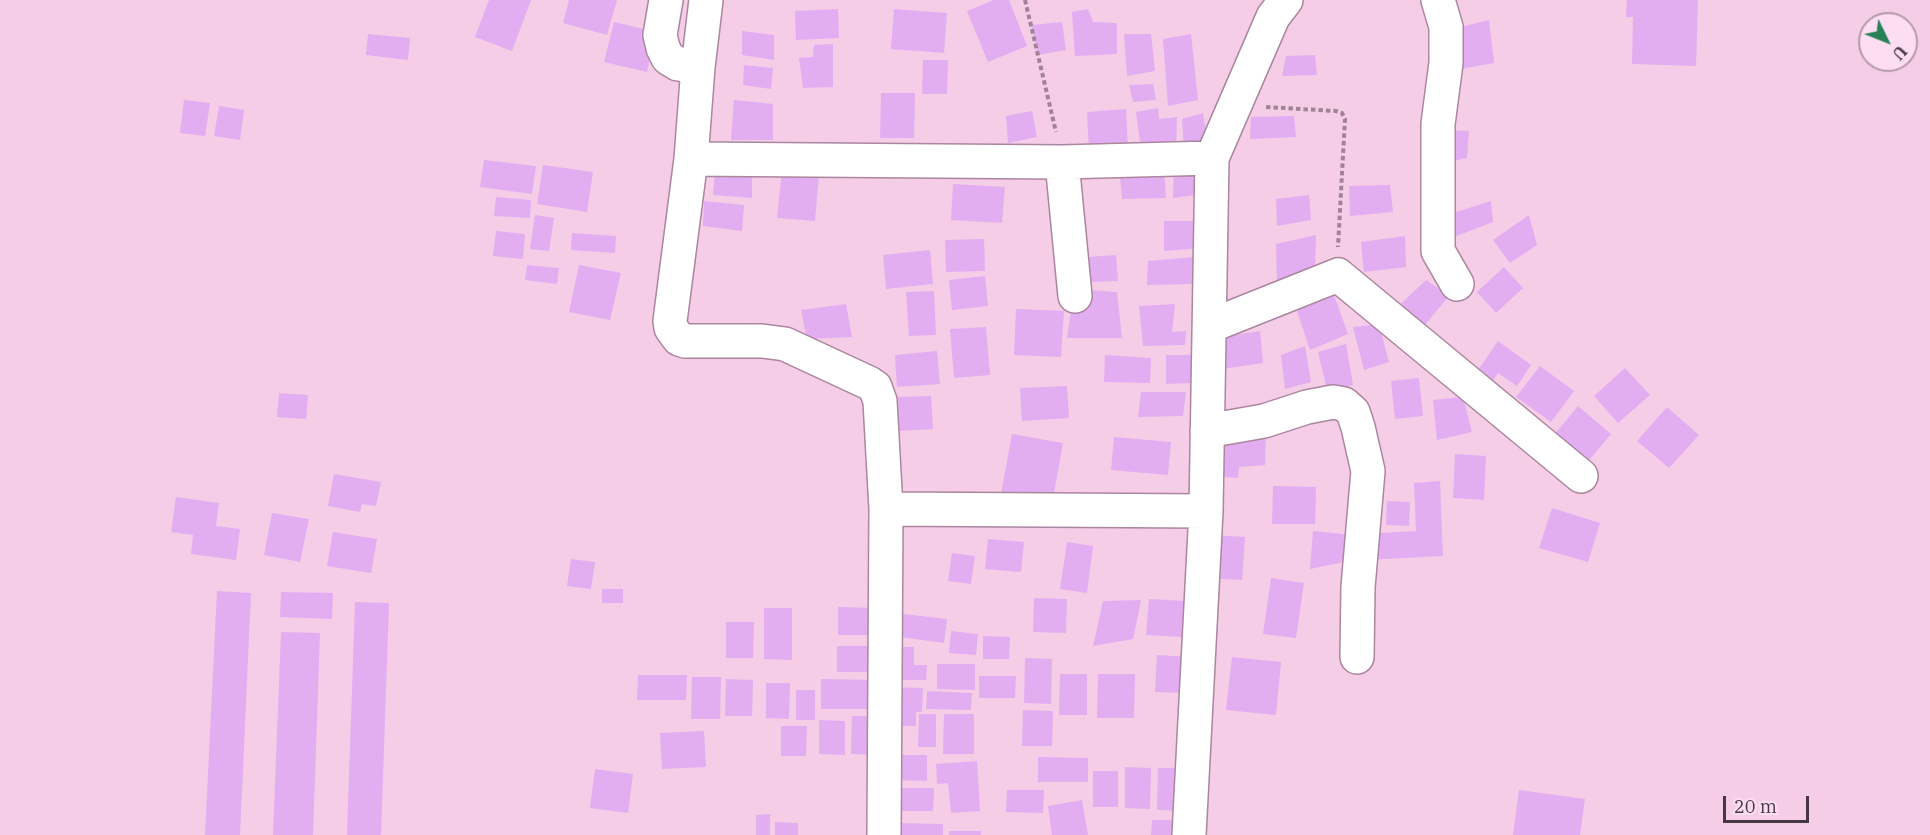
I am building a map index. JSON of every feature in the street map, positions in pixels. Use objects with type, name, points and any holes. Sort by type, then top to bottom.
[{"type":"street","points":[[666,0],[660,35],[663,48],[668,58],[678,64],[698,67]]},
{"type":"street","points":[[706,0],[691,159],[670,321],[674,334],[685,341],[762,341],[785,344],[869,383],[874,387],[880,401],[886,509],[884,835]]},
{"type":"street","points":[[1190,835],[1206,511],[1212,158],[1273,17],[1286,0]]},
{"type":"street","points":[[1438,0],[1446,27],[1446,63],[1438,124],[1438,251],[1457,284]]},
{"type":"street","points":[[691,159],[1062,162],[1212,158]]},
{"type":"street","points":[[1062,162],[1075,296]]},
{"type":"street","points":[[1210,326],[1338,275],[1581,476]]},
{"type":"street","points":[[1207,431],[1264,422],[1307,407],[1333,402],[1344,404],[1353,412],[1359,427],[1368,471],[1358,587],[1357,657]]},
{"type":"street","points":[[886,509],[1206,511]]},
{"type":"path","points":[[1025,0],[1062,162]]},
{"type":"path","points":[[1235,105],[1336,111],[1342,113],[1346,119],[1339,208],[1338,275]]},
{"type":"building","points":[[489,0],[531,0],[512,51],[475,37]]},
{"type":"building","points":[[569,0],[617,0],[607,35],[563,23]]},
{"type":"building","points":[[994,0],[1009,0],[1027,46],[988,62],[967,11]]},
{"type":"building","points":[[1627,0],[1698,0],[1696,66],[1632,64],[1633,17],[1626,17]]},
{"type":"building","points":[[838,9],[839,38],[796,40],[795,11]]},
{"type":"building","points":[[894,9],[947,13],[944,53],[891,49]]},
{"type":"building","points":[[1088,9],[1093,22],[1117,23],[1117,54],[1075,56],[1072,12]]},
{"type":"building","points":[[1489,20],[1494,63],[1460,69],[1460,27]]},
{"type":"building","points":[[614,22],[656,32],[647,72],[604,62]]},
{"type":"building","points":[[1062,22],[1066,50],[1038,55],[1031,25]]},
{"type":"building","points":[[742,31],[774,35],[774,60],[742,55]]},
{"type":"building","points":[[368,34],[410,38],[408,60],[366,55]]},
{"type":"building","points":[[1124,34],[1151,34],[1155,71],[1127,76]]},
{"type":"building","points":[[1191,34],[1198,100],[1168,106],[1163,39]]},
{"type":"building","points":[[833,44],[833,87],[803,88],[799,58],[813,57],[814,45]]},
{"type":"building","points":[[1315,55],[1317,75],[1282,76],[1286,56]]},
{"type":"building","points":[[923,60],[948,60],[947,94],[922,94]]},
{"type":"building","points":[[744,65],[773,68],[771,89],[743,85]]},
{"type":"building","points":[[1153,84],[1156,100],[1133,102],[1129,85]]},
{"type":"building","points":[[881,93],[915,93],[914,138],[880,138]]},
{"type":"building","points":[[184,100],[210,103],[205,136],[180,133]]},
{"type":"building","points":[[734,100],[773,104],[773,140],[731,140]]},
{"type":"building","points":[[219,106],[244,110],[240,140],[214,136]]},
{"type":"building","points":[[1158,108],[1159,119],[1177,117],[1176,150],[1141,149],[1136,112]]},
{"type":"building","points":[[1126,109],[1128,149],[1089,151],[1087,112]]},
{"type":"building","points":[[1032,111],[1037,137],[1008,143],[1006,116]]},
{"type":"building","points":[[1203,113],[1208,146],[1184,149],[1182,119]]},
{"type":"building","points":[[1294,116],[1296,137],[1250,139],[1251,117]]},
{"type":"building","points":[[1447,130],[1469,131],[1467,158],[1448,162]]},
{"type":"building","points":[[484,160],[536,166],[532,194],[480,187]]},
{"type":"building","points":[[1205,162],[1205,194],[1173,198],[1174,165]]},
{"type":"building","points":[[543,165],[593,172],[587,212],[537,204]]},
{"type":"building","points":[[1119,166],[1164,167],[1166,198],[1122,199]]},
{"type":"building","points":[[782,170],[819,174],[815,221],[777,218]]},
{"type":"building","points":[[715,171],[752,175],[752,198],[713,195]]},
{"type":"building","points":[[953,184],[1005,187],[1002,223],[951,220]]},
{"type":"building","points":[[1390,185],[1393,212],[1350,216],[1349,186]]},
{"type":"building","points":[[1309,195],[1311,220],[1277,226],[1276,199]]},
{"type":"building","points":[[496,197],[531,200],[530,218],[494,216]]},
{"type":"building","points":[[704,201],[744,205],[742,231],[703,226]]},
{"type":"building","points":[[1491,201],[1493,222],[1446,240],[1447,215]]},
{"type":"building","points":[[535,215],[554,218],[549,251],[530,249]]},
{"type":"building","points":[[1529,215],[1537,245],[1510,263],[1493,240]]},
{"type":"building","points":[[1164,221],[1201,221],[1200,248],[1164,251]]},
{"type":"building","points":[[496,231],[525,234],[523,259],[493,256]]},
{"type":"building","points":[[572,233],[616,236],[615,253],[571,250]]},
{"type":"building","points":[[1316,235],[1315,270],[1277,287],[1276,244]]},
{"type":"building","points":[[1405,236],[1406,267],[1364,272],[1361,242]]},
{"type":"building","points":[[984,239],[985,271],[946,272],[945,240]]},
{"type":"building","points":[[930,250],[933,284],[886,289],[883,255]]},
{"type":"building","points":[[1116,255],[1118,281],[1089,282],[1088,257]]},
{"type":"building","points":[[1194,257],[1192,284],[1147,285],[1148,261]]},
{"type":"building","points":[[527,265],[559,268],[557,284],[525,280]]},
{"type":"building","points":[[579,265],[621,273],[610,320],[569,312]]},
{"type":"building","points":[[1504,267],[1523,288],[1496,313],[1477,292]]},
{"type":"building","points":[[985,276],[988,306],[952,310],[949,280]]},
{"type":"building","points":[[1426,280],[1449,296],[1419,332],[1392,312]]},
{"type":"building","points":[[1074,289],[1117,292],[1122,338],[1067,338]]},
{"type":"building","points":[[934,291],[936,335],[909,336],[906,292]]},
{"type":"building","points":[[1333,292],[1348,334],[1310,350],[1297,311]]},
{"type":"building","points":[[846,304],[852,337],[807,339],[801,310]]},
{"type":"building","points":[[1175,304],[1172,332],[1186,331],[1185,345],[1143,346],[1139,306]]},
{"type":"building","points":[[1016,309],[1064,311],[1061,357],[1014,355]]},
{"type":"building","points":[[1379,324],[1389,362],[1364,370],[1353,327]]},
{"type":"building","points":[[986,327],[990,375],[954,378],[950,329]]},
{"type":"building","points":[[1260,331],[1263,363],[1223,369],[1221,337]]},
{"type":"building","points":[[1498,341],[1531,365],[1517,386],[1498,373],[1487,390],[1472,379]]},
{"type":"building","points":[[1346,344],[1353,385],[1328,394],[1318,352]]},
{"type":"building","points":[[1305,346],[1311,382],[1285,389],[1281,355]]},
{"type":"building","points":[[937,351],[940,384],[897,387],[895,355]]},
{"type":"building","points":[[1105,355],[1151,358],[1150,383],[1104,382]]},
{"type":"building","points":[[1166,355],[1191,355],[1191,383],[1166,384]]},
{"type":"building","points":[[1540,366],[1574,391],[1551,422],[1516,397]]},
{"type":"building","points":[[1625,368],[1650,395],[1618,423],[1594,396]]},
{"type":"building","points":[[1419,378],[1423,416],[1395,419],[1391,381]]},
{"type":"building","points":[[1067,386],[1069,418],[1022,421],[1020,388]]},
{"type":"building","points":[[1141,392],[1186,392],[1183,416],[1138,417]]},
{"type":"building","points":[[279,393],[308,395],[306,419],[277,417]]},
{"type":"building","points":[[931,396],[933,429],[899,431],[898,397]]},
{"type":"building","points":[[1463,397],[1472,432],[1437,440],[1433,400]]},
{"type":"building","points":[[1578,406],[1611,434],[1581,470],[1548,442]]},
{"type":"building","points":[[1667,407],[1699,435],[1669,468],[1637,441]]},
{"type":"building","points":[[1266,432],[1265,465],[1239,467],[1238,478],[1214,476],[1216,437]]},
{"type":"building","points":[[1012,434],[1063,443],[1054,493],[1000,499]]},
{"type":"building","points":[[1114,437],[1171,442],[1168,475],[1111,470]]},
{"type":"building","points":[[1455,454],[1486,456],[1484,500],[1453,498]]},
{"type":"building","points":[[334,474],[381,482],[376,506],[362,504],[360,512],[328,506]]},
{"type":"building","points":[[1440,481],[1443,556],[1366,560],[1365,534],[1416,531],[1414,483]]},
{"type":"building","points":[[1273,486],[1316,487],[1315,524],[1272,524]]},
{"type":"building","points":[[176,497],[219,503],[216,526],[240,529],[236,560],[191,554],[193,535],[171,532]]},
{"type":"building","points":[[1387,501],[1410,502],[1409,526],[1386,525]]},
{"type":"building","points":[[1552,508],[1600,523],[1588,562],[1539,548]]},
{"type":"building","points":[[272,513],[309,519],[300,562],[264,555]]},
{"type":"building","points":[[1313,531],[1352,535],[1349,561],[1310,569]]},
{"type":"building","points":[[333,532],[377,539],[371,573],[327,566]]},
{"type":"building","points":[[1209,535],[1245,537],[1242,580],[1207,578]]},
{"type":"building","points":[[988,539],[1024,542],[1021,572],[985,569]]},
{"type":"building","points":[[1067,542],[1093,546],[1087,593],[1060,589]]},
{"type":"building","points":[[952,553],[975,556],[971,584],[948,581]]},
{"type":"building","points":[[571,559],[595,562],[591,589],[567,586]]},
{"type":"building","points":[[1271,578],[1304,583],[1296,638],[1263,634]]},
{"type":"building","points":[[602,589],[623,589],[623,603],[602,603]]},
{"type":"building","points":[[217,591],[251,593],[240,835],[205,835]]},
{"type":"building","points":[[281,592],[333,593],[332,619],[280,617]]},
{"type":"building","points":[[1034,598],[1067,599],[1066,633],[1033,632]]},
{"type":"building","points":[[1149,599],[1186,601],[1183,637],[1146,635]]},
{"type":"building","points":[[1141,600],[1133,639],[1093,646],[1103,601]]},
{"type":"building","points":[[355,602],[389,603],[381,835],[347,835]]},
{"type":"building","points":[[838,607],[878,608],[878,635],[838,635]]},
{"type":"building","points":[[764,608],[792,608],[792,660],[764,659]]},
{"type":"building","points":[[903,614],[947,619],[944,643],[900,637]]},
{"type":"building","points":[[726,622],[754,622],[753,658],[726,658]]},
{"type":"building","points":[[951,631],[978,634],[976,655],[949,653]]},
{"type":"building","points":[[281,632],[320,633],[313,835],[273,835]]},
{"type":"building","points":[[983,636],[1010,637],[1009,659],[983,659]]},
{"type":"building","points":[[837,646],[879,646],[878,672],[837,672]]},
{"type":"building","points":[[897,647],[914,647],[914,665],[927,665],[926,680],[897,680]]},
{"type":"building","points":[[1157,655],[1190,657],[1187,693],[1155,692]]},
{"type":"building","points":[[1232,657],[1281,662],[1276,715],[1226,710]]},
{"type":"building","points":[[1025,658],[1052,659],[1051,704],[1024,703]]},
{"type":"building","points":[[937,664],[975,664],[975,690],[937,689]]},
{"type":"building","points":[[1060,674],[1087,674],[1087,715],[1059,715]]},
{"type":"building","points":[[1098,674],[1135,674],[1134,718],[1097,718]]},
{"type":"building","points":[[638,675],[687,675],[686,700],[637,700]]},
{"type":"building","points":[[979,676],[1016,676],[1015,698],[979,698]]},
{"type":"building","points":[[692,677],[721,677],[720,719],[691,719]]},
{"type":"building","points":[[726,679],[753,680],[752,716],[725,716]]},
{"type":"building","points":[[821,679],[877,680],[877,709],[821,709]]},
{"type":"building","points":[[766,683],[790,683],[789,719],[766,718]]},
{"type":"building","points":[[892,687],[923,688],[922,712],[916,712],[916,726],[892,726]]},
{"type":"building","points":[[796,690],[815,690],[815,720],[796,720]]},
{"type":"building","points":[[927,691],[972,693],[971,710],[926,709]]},
{"type":"building","points":[[1023,710],[1053,711],[1052,746],[1022,746]]},
{"type":"building","points":[[919,714],[936,714],[936,747],[918,747]]},
{"type":"building","points":[[944,714],[974,714],[974,754],[943,754]]},
{"type":"building","points":[[852,716],[878,716],[877,755],[851,754]]},
{"type":"building","points":[[819,720],[845,721],[845,755],[819,754]]},
{"type":"building","points":[[781,726],[807,726],[806,756],[781,756]]},
{"type":"building","points":[[704,731],[706,767],[662,769],[660,733]]},
{"type":"building","points":[[892,755],[927,755],[927,781],[891,780]]},
{"type":"building","points":[[1038,757],[1088,758],[1088,782],[1038,782]]},
{"type":"building","points":[[977,761],[980,811],[951,813],[948,783],[937,784],[936,764]]},
{"type":"building","points":[[1125,767],[1151,768],[1150,809],[1125,808]]},
{"type":"building","points":[[1158,768],[1185,768],[1185,811],[1157,810]]},
{"type":"building","points":[[595,769],[633,774],[628,813],[590,808]]},
{"type":"building","points":[[1093,771],[1118,771],[1118,807],[1093,807]]},
{"type":"building","points":[[897,788],[934,788],[933,811],[897,811]]},
{"type":"building","points":[[1007,790],[1044,790],[1043,813],[1006,812]]},
{"type":"building","points":[[1519,790],[1585,799],[1580,835],[1513,835]]},
{"type":"building","points":[[1082,800],[1088,835],[1052,835],[1048,806]]},
{"type":"building","points":[[770,814],[770,835],[756,835],[756,815]]},
{"type":"building","points":[[1152,820],[1187,820],[1187,835],[1151,835]]},
{"type":"building","points":[[775,822],[798,823],[798,835],[775,835]]},
{"type":"building","points":[[895,823],[943,824],[943,835],[895,835]]},
{"type":"building","points":[[949,831],[981,831],[981,835],[949,835]]}]
